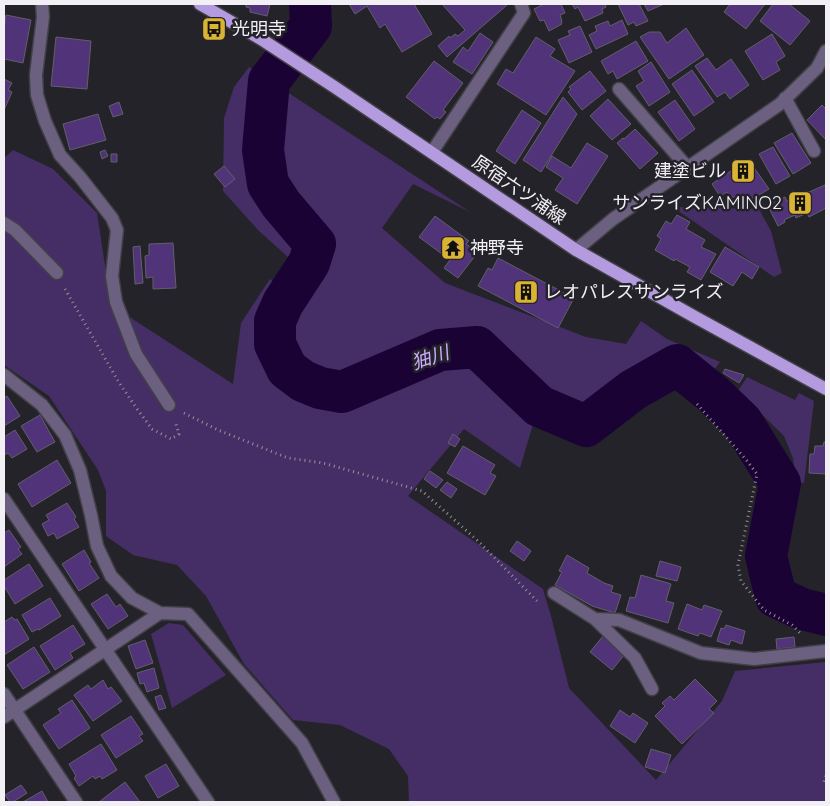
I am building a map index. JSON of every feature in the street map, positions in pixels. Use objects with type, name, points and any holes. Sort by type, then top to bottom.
[{"type":"main road","name":"原宿六ツ浦線","points":[[200,4],[260,39],[336,88],[576,250],[695,318],[826,389]]},
{"type":"street","points":[[42,4],[43,17],[36,75],[37,94],[45,121],[60,155],[112,218],[117,230],[112,276],[116,302],[136,354],[169,405]]},
{"type":"street","points":[[432,152],[524,13],[521,4]]},
{"type":"street","points":[[576,250],[613,219],[780,104],[817,68],[826,51]]},
{"type":"street","points":[[619,89],[688,168]]},
{"type":"street","points":[[785,98],[814,152]]},
{"type":"street","points":[[4,223],[15,230],[56,273]]},
{"type":"street","points":[[4,375],[42,405],[65,435],[80,470],[97,546],[111,576],[132,598],[160,613],[188,614],[302,743],[334,802]]},
{"type":"street","points":[[4,499],[208,802]]},
{"type":"street","points":[[554,593],[595,619],[635,658],[652,689]]},
{"type":"street","points":[[9,714],[160,613]]},
{"type":"street","points":[[595,619],[619,620],[701,653],[754,659],[826,650]]},
{"type":"street","points":[[4,694],[9,714],[76,802]]},
{"type":"path","points":[[56,273],[118,381],[137,409],[152,429],[170,439],[179,434],[169,405]]},
{"type":"path","points":[[697,404],[757,474],[738,565],[741,581],[764,610],[792,625],[802,635],[807,653]]},
{"type":"path","points":[[169,405],[218,430],[288,458],[323,463],[422,491],[478,541],[541,605]]},
{"type":"path","points":[[826,776],[824,782],[826,782]]},
{"type":"shaded area","points":[[249,67],[470,212],[413,184],[382,228],[445,283],[586,337],[626,344],[641,321],[667,339],[720,362],[712,373],[673,357],[626,382],[586,418],[542,399],[478,341],[440,344],[367,373],[340,386],[318,383],[294,370],[281,343],[282,321],[288,304],[308,275],[259,231],[223,191],[224,118],[234,87]]},
{"type":"shaded area","points":[[13,150],[53,169],[97,213],[111,305],[233,384],[241,323],[270,279],[282,288],[268,318],[268,352],[278,373],[305,393],[346,399],[441,362],[475,360],[536,414],[520,468],[464,429],[408,496],[543,589],[569,688],[656,780],[722,701],[735,671],[826,662],[826,802],[409,802],[408,776],[389,749],[340,725],[293,720],[244,664],[206,596],[177,565],[133,555],[106,536],[106,491],[98,470],[49,396],[4,365],[4,158]]},
{"type":"shaded area","points":[[679,207],[759,209],[771,231],[782,273],[774,277],[677,210]]},
{"type":"shaded area","points":[[747,377],[795,400],[799,393],[814,401],[804,483],[796,482],[793,458],[784,436],[738,391]]},
{"type":"shaded area","points":[[169,623],[183,625],[226,675],[172,708],[151,634]]},
{"type":"building","points":[[246,4],[270,4],[267,16],[250,12],[250,8],[246,7]]},
{"type":"building","points":[[349,4],[414,4],[432,34],[402,52],[385,24],[380,28],[367,6],[355,14]]},
{"type":"building","points":[[442,4],[507,5],[447,57],[438,46],[449,36],[450,38],[455,34],[458,36],[465,30]]},
{"type":"building","points":[[544,4],[561,4],[565,13],[560,15],[562,24],[549,31],[544,20],[540,21],[534,9]]},
{"type":"building","points":[[572,4],[605,4],[606,7],[602,9],[603,13],[585,21],[578,7],[575,9]]},
{"type":"building","points":[[618,4],[639,4],[648,21],[636,26],[634,22],[628,25]]},
{"type":"building","points":[[644,4],[664,4],[648,11]]},
{"type":"building","points":[[730,4],[765,4],[746,29],[724,12]]},
{"type":"building","points":[[773,4],[789,4],[810,21],[790,45],[760,21]]},
{"type":"building","points":[[6,15],[31,20],[23,63],[4,59]]},
{"type":"building","points":[[622,20],[628,34],[596,49],[589,35],[597,31],[595,26],[608,21],[610,26]]},
{"type":"building","points":[[580,26],[592,52],[569,63],[558,40],[570,35],[568,31]]},
{"type":"building","points":[[686,28],[704,55],[669,79],[640,37],[649,32],[660,32],[667,43]]},
{"type":"building","points":[[480,33],[493,42],[472,74],[453,62],[463,47],[468,51]]},
{"type":"building","points":[[772,34],[785,56],[776,62],[780,70],[763,80],[745,51]]},
{"type":"building","points":[[56,37],[91,41],[87,89],[51,86]]},
{"type":"building","points":[[536,37],[555,49],[550,56],[575,71],[546,115],[497,84],[506,69],[513,73]]},
{"type":"building","points":[[636,41],[648,61],[617,79],[613,71],[608,74],[601,61]]},
{"type":"building","points":[[707,58],[716,70],[731,59],[749,85],[730,99],[725,92],[717,97],[695,66]]},
{"type":"building","points":[[434,61],[463,83],[443,110],[446,112],[440,119],[437,117],[435,119],[406,97]]},
{"type":"building","points":[[651,62],[670,92],[649,106],[636,86],[644,81],[638,71]]},
{"type":"building","points":[[692,70],[714,102],[694,116],[672,84]]},
{"type":"building","points":[[590,71],[606,91],[582,110],[568,92],[571,89],[569,87]]},
{"type":"building","points":[[4,79],[12,83],[8,90],[12,92],[4,110]]},
{"type":"building","points":[[563,97],[577,114],[541,172],[523,160]]},
{"type":"building","points":[[608,99],[631,124],[612,140],[590,116]]},
{"type":"building","points":[[675,100],[695,129],[679,141],[658,112]]},
{"type":"building","points":[[119,102],[123,114],[113,117],[109,106]]},
{"type":"building","points":[[822,105],[826,109],[826,140],[807,120]]},
{"type":"building","points":[[522,110],[541,123],[515,164],[496,151]]},
{"type":"building","points":[[98,114],[106,140],[70,150],[63,124]]},
{"type":"building","points":[[635,129],[658,153],[640,169],[617,143]]},
{"type":"building","points":[[792,133],[811,163],[793,174],[774,143]]},
{"type":"building","points":[[587,143],[608,156],[577,204],[555,190],[563,178],[546,167],[552,156],[571,168]]},
{"type":"building","points":[[773,147],[790,176],[776,184],[759,154]]},
{"type":"building","points":[[105,150],[108,156],[102,159],[100,152]]},
{"type":"building","points":[[111,154],[117,154],[117,162],[111,162]]},
{"type":"building","name":"建塗ビル","points":[[748,159],[769,189],[754,198],[731,197],[727,192],[720,196],[712,184]]},
{"type":"building","points":[[224,166],[235,179],[225,187],[214,174]]},
{"type":"building","name":"サンライズKAMINO2","points":[[825,185],[826,208],[809,217],[807,213],[796,218],[795,215],[784,220],[785,222],[778,226],[768,206],[785,197],[787,201],[806,191],[807,193]]},
{"type":"building","points":[[677,215],[690,222],[686,229],[705,240],[701,247],[716,254],[701,280],[687,272],[690,267],[675,259],[674,261],[655,250],[661,239],[657,236],[666,221],[671,224]]},
{"type":"building","name":"神野寺","points":[[435,216],[469,241],[466,244],[478,252],[458,278],[444,268],[450,260],[419,237]]},
{"type":"building","points":[[173,243],[176,288],[153,289],[153,277],[146,278],[145,256],[149,255],[149,244]]},
{"type":"building","points":[[140,246],[143,283],[135,284],[133,247]]},
{"type":"building","points":[[725,247],[759,267],[752,279],[742,272],[733,286],[710,272]]},
{"type":"building","name":"レオパレスサンライズ","points":[[498,258],[574,298],[558,328],[478,286],[488,268],[492,270]]},
{"type":"building","points":[[725,369],[744,375],[739,383],[723,373]]},
{"type":"building","points":[[7,396],[20,416],[4,426],[4,398]]},
{"type":"building","points":[[40,415],[55,442],[37,452],[21,426]]},
{"type":"building","points":[[15,430],[27,449],[12,458],[8,453],[4,455],[4,437]]},
{"type":"building","points":[[453,434],[460,439],[455,447],[448,443]]},
{"type":"building","points":[[824,442],[826,442],[826,474],[809,473],[810,454],[814,454],[815,446],[823,446]]},
{"type":"building","points":[[463,446],[495,465],[490,473],[496,476],[485,495],[447,473]]},
{"type":"building","points":[[57,460],[71,483],[32,507],[18,484]]},
{"type":"building","points":[[430,471],[443,480],[436,488],[424,479]]},
{"type":"building","points":[[447,482],[457,489],[451,498],[440,490]]},
{"type":"building","points":[[67,503],[76,517],[74,519],[79,527],[57,539],[54,533],[48,536],[42,524],[49,520],[46,515]]},
{"type":"building","points":[[9,530],[21,547],[18,549],[22,554],[4,567],[4,533]]},
{"type":"building","points":[[517,541],[531,551],[524,561],[510,551]]},
{"type":"building","points":[[84,550],[91,562],[89,563],[99,578],[79,591],[62,564]]},
{"type":"building","points":[[567,555],[589,568],[587,573],[613,586],[611,592],[621,595],[615,613],[592,606],[555,585],[562,572],[559,571]]},
{"type":"building","points":[[660,561],[681,567],[677,581],[656,576]]},
{"type":"building","points":[[29,564],[43,586],[15,604],[4,586],[4,580]]},
{"type":"building","points":[[641,575],[671,584],[666,601],[674,603],[668,623],[626,611],[630,597],[635,598]]},
{"type":"building","points":[[107,594],[116,607],[120,604],[128,616],[108,629],[91,604]]},
{"type":"building","points":[[50,598],[61,616],[39,630],[32,632],[22,615]]},
{"type":"building","points":[[687,604],[702,610],[704,605],[722,611],[711,637],[700,633],[698,636],[678,629]]},
{"type":"building","points":[[12,617],[15,620],[17,619],[29,639],[4,655],[4,622]]},
{"type":"building","points":[[73,625],[85,644],[70,653],[73,658],[55,670],[40,646]]},
{"type":"building","points":[[726,625],[745,631],[742,644],[731,640],[729,645],[717,641],[721,628],[724,629]]},
{"type":"building","points":[[603,636],[625,654],[612,670],[590,652]]},
{"type":"building","points":[[794,637],[795,647],[777,649],[776,639]]},
{"type":"building","points":[[145,640],[153,663],[136,669],[128,646]]},
{"type":"building","points":[[34,647],[50,672],[23,689],[7,665]]},
{"type":"building","points":[[154,668],[159,688],[147,692],[144,683],[140,684],[137,673]]},
{"type":"building","points":[[695,679],[717,701],[709,709],[714,713],[682,744],[655,716],[665,706],[662,703],[670,696],[674,700]]},
{"type":"building","points":[[103,680],[108,689],[111,687],[122,701],[93,721],[74,695],[88,685],[91,689]]},
{"type":"building","points":[[161,695],[166,708],[159,710],[155,697]]},
{"type":"building","points":[[72,700],[90,728],[59,749],[43,725],[61,713],[58,709]]},
{"type":"building","points":[[620,710],[630,717],[633,713],[648,723],[635,743],[610,726]]},
{"type":"building","points":[[131,716],[143,734],[139,736],[143,741],[116,758],[101,735]]},
{"type":"building","points":[[101,744],[117,770],[102,779],[100,776],[95,779],[93,776],[79,786],[69,764]]},
{"type":"building","points":[[651,749],[671,755],[665,773],[645,767]]},
{"type":"building","points":[[166,764],[179,786],[158,798],[145,776]]},
{"type":"building","points":[[125,782],[140,802],[99,802]]},
{"type":"building","points":[[21,785],[27,793],[10,802],[5,795]]},
{"type":"building","points":[[42,791],[48,802],[23,802]]},
{"type":"waterway","name":"㹨川","points":[[310,4],[311,26],[269,81],[263,150],[268,184],[281,204],[315,244],[309,263],[283,303],[275,321],[275,344],[287,369],[303,381],[320,388],[342,392],[440,350],[477,347],[539,406],[586,426],[633,390],[677,365],[713,394],[742,422],[780,483],[766,556],[776,597],[802,609],[826,615]]},
{"type":"place","name":"光明寺","points":[[214,29]]},
{"type":"place","name":"建塗ビル","points":[[743,171]]},
{"type":"place","name":"サンライズKAMINO2","points":[[800,203]]},
{"type":"place","name":"神野寺","points":[[453,248]]},
{"type":"place","name":"レオパレスサンライズ","points":[[526,292]]}]
